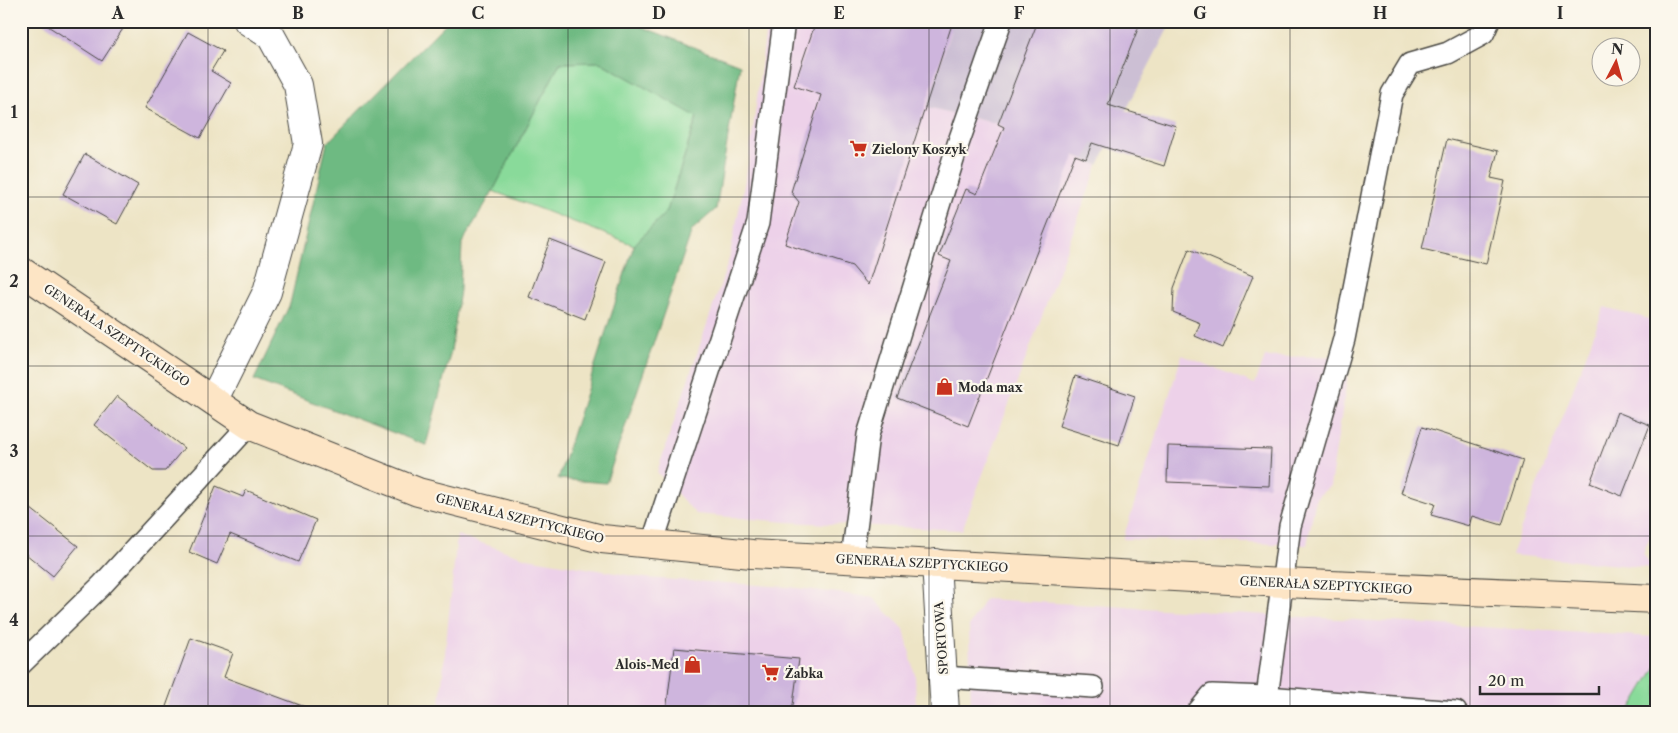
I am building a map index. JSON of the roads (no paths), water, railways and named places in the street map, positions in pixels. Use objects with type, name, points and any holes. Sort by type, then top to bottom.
[{"type":"main road","name":"GENERAŁA SZEPTYCKIEGO","points":[[21,271],[214,399],[249,425],[418,492],[602,539],[752,554],[1284,584],[1657,600]]},
{"type":"street","points":[[214,399],[267,292],[308,144],[298,85],[271,36],[248,21]]},
{"type":"street","name":"SPORTOWA","points":[[936,564],[946,712]]},
{"type":"lane","points":[[652,544],[758,223],[784,21]]},
{"type":"lane","points":[[852,559],[868,435],[958,144],[1001,21]]},
{"type":"lane","points":[[1262,704],[1284,584],[1290,526],[1344,339],[1392,94],[1410,64],[1448,53],[1483,34],[1490,21]]},
{"type":"lane","points":[[21,664],[101,586],[249,425]]},
{"type":"lane","points":[[943,676],[1094,687]]},
{"type":"lane","points":[[1198,712],[1212,695],[1262,704],[1456,712]]},
{"type":"place","name":"Zielony Koszyk","points":[[858,149]]},
{"type":"place","name":"Moda max","points":[[944,387]]},
{"type":"place","name":"Alois-Med","points":[[693,664]]},
{"type":"place","name":"Żabka","points":[[771,673]]}]
